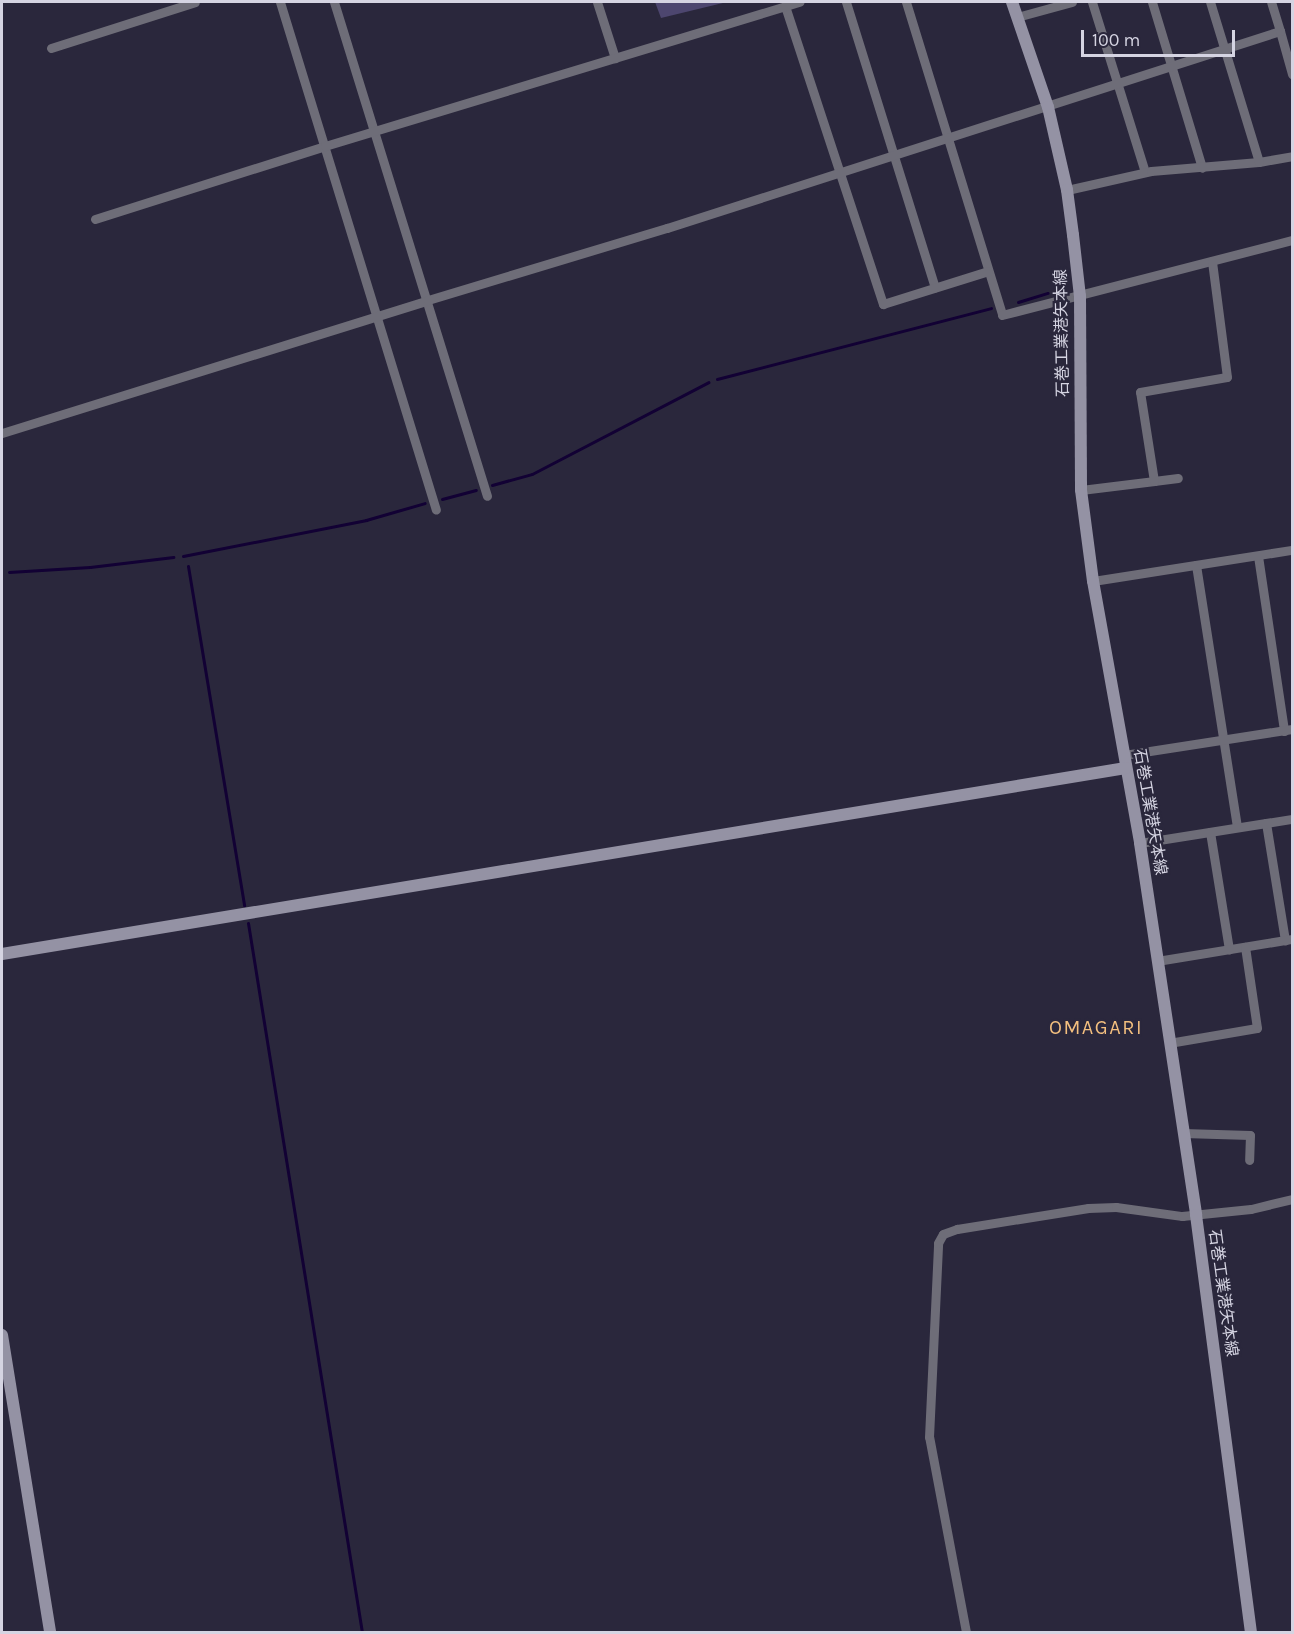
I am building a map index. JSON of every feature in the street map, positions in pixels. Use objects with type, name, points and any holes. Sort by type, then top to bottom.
[{"type":"main road","name":"石巻工業港矢本線","points":[[1012,2],[1048,107],[1067,190],[1080,296],[1081,490],[1094,581],[1140,843],[1196,1215],[1251,1632]]},
{"type":"main road","points":[[2,954],[1125,761]]},
{"type":"main road","points":[[2,1335],[50,1632]]},
{"type":"street","points":[[51,48],[195,2]]},
{"type":"street","points":[[280,2],[436,510]]},
{"type":"street","points":[[334,2],[487,496]]},
{"type":"street","points":[[597,2],[615,58]]},
{"type":"street","points":[[95,219],[325,146],[800,2]]},
{"type":"street","points":[[846,2],[935,287]]},
{"type":"street","points":[[906,2],[1002,315],[1293,240]]},
{"type":"street","points":[[1017,17],[1072,2]]},
{"type":"street","points":[[1092,2],[1145,172]]},
{"type":"street","points":[[1152,2],[1202,168]]},
{"type":"street","points":[[1210,2],[1259,162]]},
{"type":"street","points":[[1271,2],[1293,74]]},
{"type":"street","points":[[785,6],[882,304],[988,272]]},
{"type":"street","points":[[2,433],[667,228],[1280,31]]},
{"type":"street","points":[[1067,190],[1145,172],[1259,162],[1293,156]]},
{"type":"street","points":[[1154,481],[1140,392],[1227,377],[1212,261]]},
{"type":"street","points":[[1081,490],[1179,478]]},
{"type":"street","points":[[1094,581],[1293,550]]},
{"type":"street","points":[[1125,761],[1222,739],[1288,730],[1258,556]]},
{"type":"street","points":[[1196,565],[1237,827]]},
{"type":"street","points":[[1140,843],[1293,819]]},
{"type":"street","points":[[1157,961],[1289,940],[1266,823]]},
{"type":"street","points":[[1210,832],[1228,949]]},
{"type":"street","points":[[1169,1043],[1257,1029],[1245,947]]},
{"type":"street","points":[[1183,1133],[1250,1130],[1249,1160]]},
{"type":"street","points":[[966,1632],[929,1437],[938,1243],[943,1234],[957,1229],[1088,1208],[1116,1207],[1182,1216],[1251,1209],[1293,1199]]},
{"type":"shaded area","points":[[655,2],[727,2],[661,18]]},
{"type":"waterway","points":[[1018,302],[1048,293]]},
{"type":"waterway","points":[[717,379],[991,308]]},
{"type":"waterway","points":[[492,485],[532,474],[709,382]]},
{"type":"waterway","points":[[442,499],[476,490]]},
{"type":"waterway","points":[[183,556],[366,520],[425,503]]},
{"type":"waterway","points":[[9,572],[90,567],[173,557]]},
{"type":"waterway","points":[[188,566],[244,905]]},
{"type":"waterway","points":[[248,923],[362,1632]]},
{"type":"district","name":"OMAGARI","points":[[1096,1027]]}]
